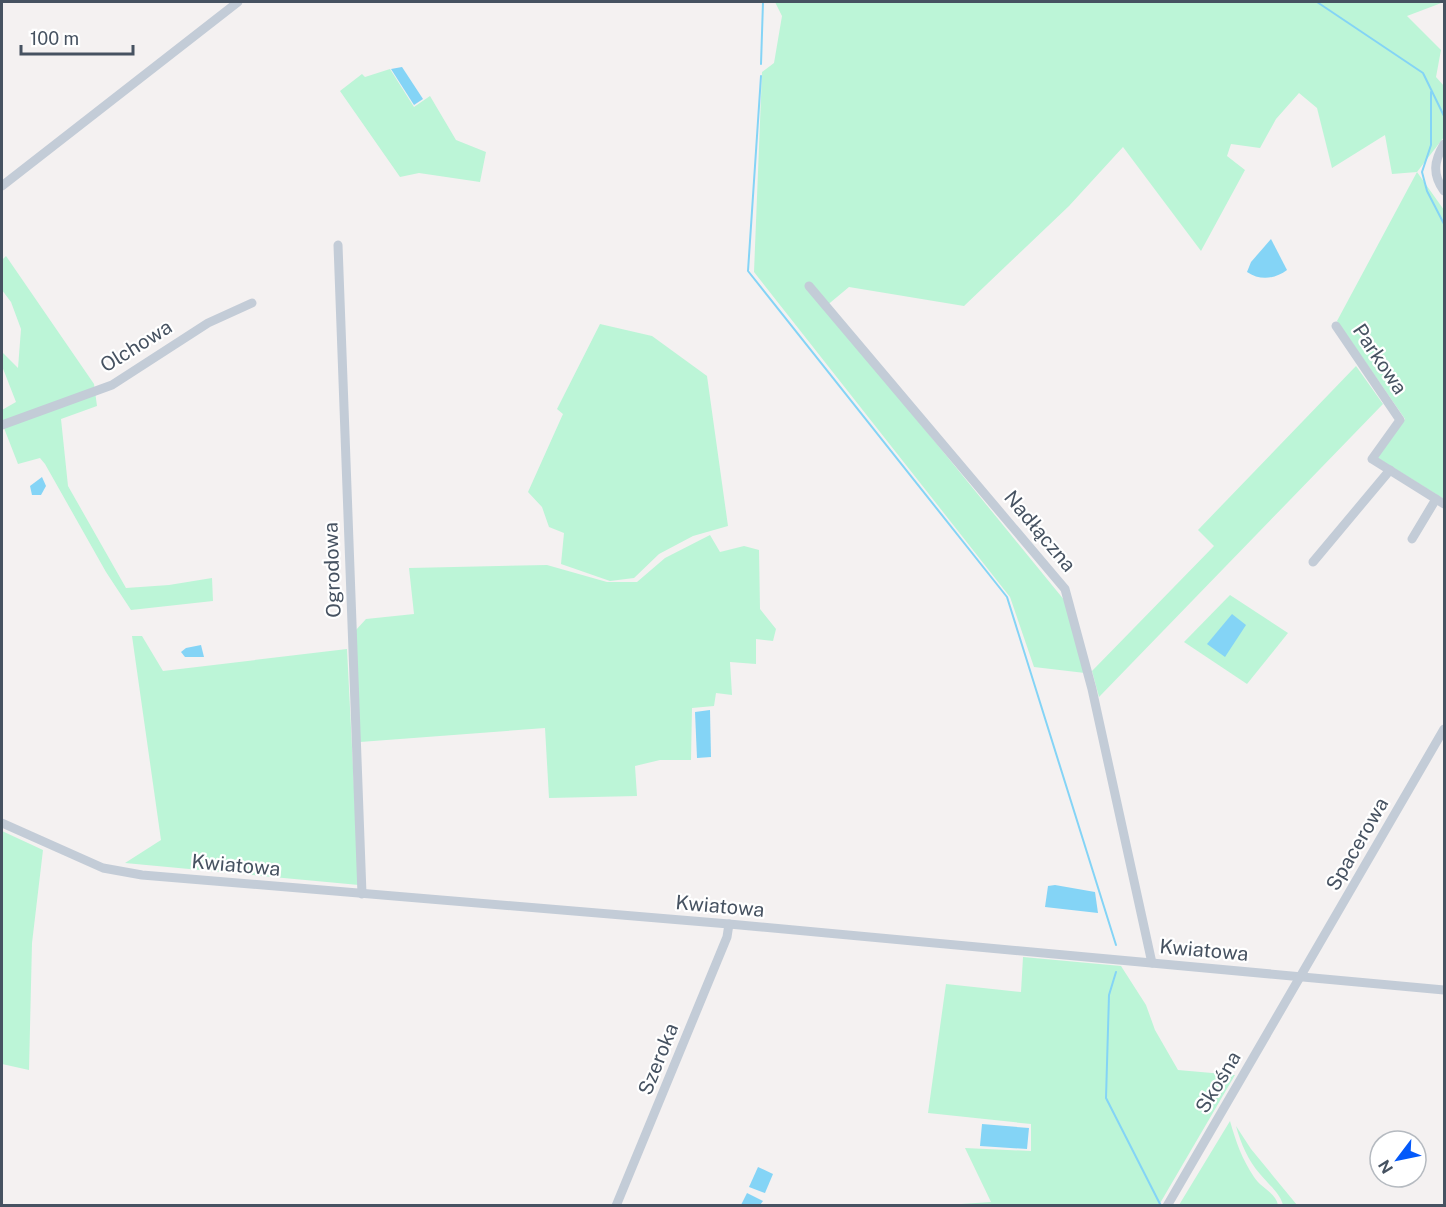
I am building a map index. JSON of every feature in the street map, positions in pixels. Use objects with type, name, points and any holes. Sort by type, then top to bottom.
[{"type":"street","points":[[2,186],[238,2]]},
{"type":"street","points":[[1444,144],[1436,158],[1435,170],[1444,190]]},
{"type":"street","name":"Ogrodowa","points":[[338,245],[362,894]]},
{"type":"street","name":"Nadłączna","points":[[809,286],[1065,589],[1092,689],[1152,963]]},
{"type":"street","name":"Olchowa","points":[[2,424],[112,385],[208,323],[252,303]]},
{"type":"street","name":"Parkowa","points":[[1336,326],[1400,420],[1372,459],[1441,502]]},
{"type":"street","points":[[1313,562],[1390,470]]},
{"type":"street","points":[[1412,539],[1441,502]]},
{"type":"street","name":"Spacerowa","points":[[1299,977],[1444,729]]},
{"type":"street","name":"Kwiatowa","points":[[2,823],[96,865],[120,872],[729,924],[1444,990]]},
{"type":"street","name":"Szeroka","points":[[616,1206],[722,948],[729,924]]},
{"type":"street","name":"Skośna","points":[[1167,1206],[1283,1012],[1299,977]]},
{"type":"green space","points":[[775,2],[1444,2],[1407,16],[1441,50],[1436,77],[1444,86],[1444,137],[1417,172],[1392,174],[1385,135],[1332,168],[1317,108],[1299,93],[1276,119],[1260,148],[1231,144],[1227,156],[1245,170],[1201,251],[1123,147],[1069,206],[964,306],[849,287],[825,307],[1065,601],[1085,673],[1034,667],[1010,597],[754,272],[762,72],[774,63],[782,16]]},
{"type":"green space","points":[[390,69],[414,107],[430,96],[456,140],[486,152],[480,182],[419,173],[400,177],[340,91],[362,74],[365,77]]},
{"type":"green space","points":[[1417,172],[1444,210],[1444,499],[1376,457],[1405,419],[1337,321]]},
{"type":"green space","points":[[6,256],[94,384],[97,406],[61,419],[68,486],[126,588],[169,585],[212,578],[213,601],[131,610],[106,572],[45,464],[40,458],[18,464],[2,423],[2,410],[16,402],[2,366],[2,352],[18,368],[21,329],[11,302],[2,290],[2,260]]},
{"type":"green space","points":[[600,324],[652,336],[707,376],[728,526],[693,536],[659,554],[634,578],[610,581],[561,564],[564,533],[549,527],[542,507],[528,492],[563,414],[557,409]]},
{"type":"green space","points":[[1356,366],[1383,404],[1099,697],[1092,671],[1214,546],[1198,530]]},
{"type":"green space","points":[[710,535],[720,552],[744,546],[759,550],[760,609],[776,629],[773,641],[756,639],[756,664],[730,662],[732,695],[716,693],[714,706],[692,708],[691,760],[660,760],[635,766],[637,796],[549,798],[545,728],[360,742],[355,631],[366,619],[414,614],[409,568],[547,565],[607,582],[637,582],[665,558]]},
{"type":"green space","points":[[1230,595],[1288,633],[1247,684],[1184,642]]},
{"type":"green space","points":[[132,636],[142,636],[163,671],[347,649],[359,885],[125,863],[161,840]]},
{"type":"green space","points":[[2,831],[43,850],[32,943],[29,1070],[2,1064]]},
{"type":"green space","points":[[1023,957],[1121,966],[1146,1005],[1155,1030],[1178,1070],[1235,1075],[1159,1205],[961,1204],[991,1202],[965,1148],[1031,1151],[1031,1124],[928,1113],[946,984],[1021,992]]},
{"type":"green space","points":[[1230,1121],[1250,1170],[1257,1181],[1274,1197],[1278,1205],[1179,1205]]},
{"type":"green space","points":[[1236,1126],[1251,1149],[1297,1205],[1283,1205],[1277,1193],[1248,1157]]},
{"type":"water","points":[[402,67],[423,99],[414,105],[391,69]]},
{"type":"water","points":[[1271,239],[1287,270],[1267,278],[1257,277],[1247,272],[1251,262]]},
{"type":"water","points":[[42,477],[46,486],[41,495],[32,495],[30,486]]},
{"type":"water","points":[[1232,614],[1246,625],[1225,657],[1207,644]]},
{"type":"water","points":[[201,645],[204,657],[185,657],[181,652],[186,648]]},
{"type":"water","points":[[710,710],[711,757],[697,758],[695,712]]},
{"type":"water","points":[[1055,885],[1095,892],[1098,913],[1045,907],[1048,886]]},
{"type":"water","points":[[982,1124],[1029,1128],[1027,1149],[980,1146]]},
{"type":"water","points":[[758,1167],[773,1174],[765,1193],[749,1187]]},
{"type":"water","points":[[747,1193],[763,1201],[760,1205],[741,1205]]},
{"type":"waterway","points":[[761,64],[763,2]]},
{"type":"waterway","points":[[1317,2],[1423,73],[1444,116]]},
{"type":"waterway","points":[[761,76],[748,271],[1007,597],[1116,945]]},
{"type":"waterway","points":[[1431,92],[1431,145],[1422,172],[1427,191],[1444,224]]},
{"type":"waterway","points":[[1116,972],[1109,995],[1106,1098],[1161,1206]]}]
